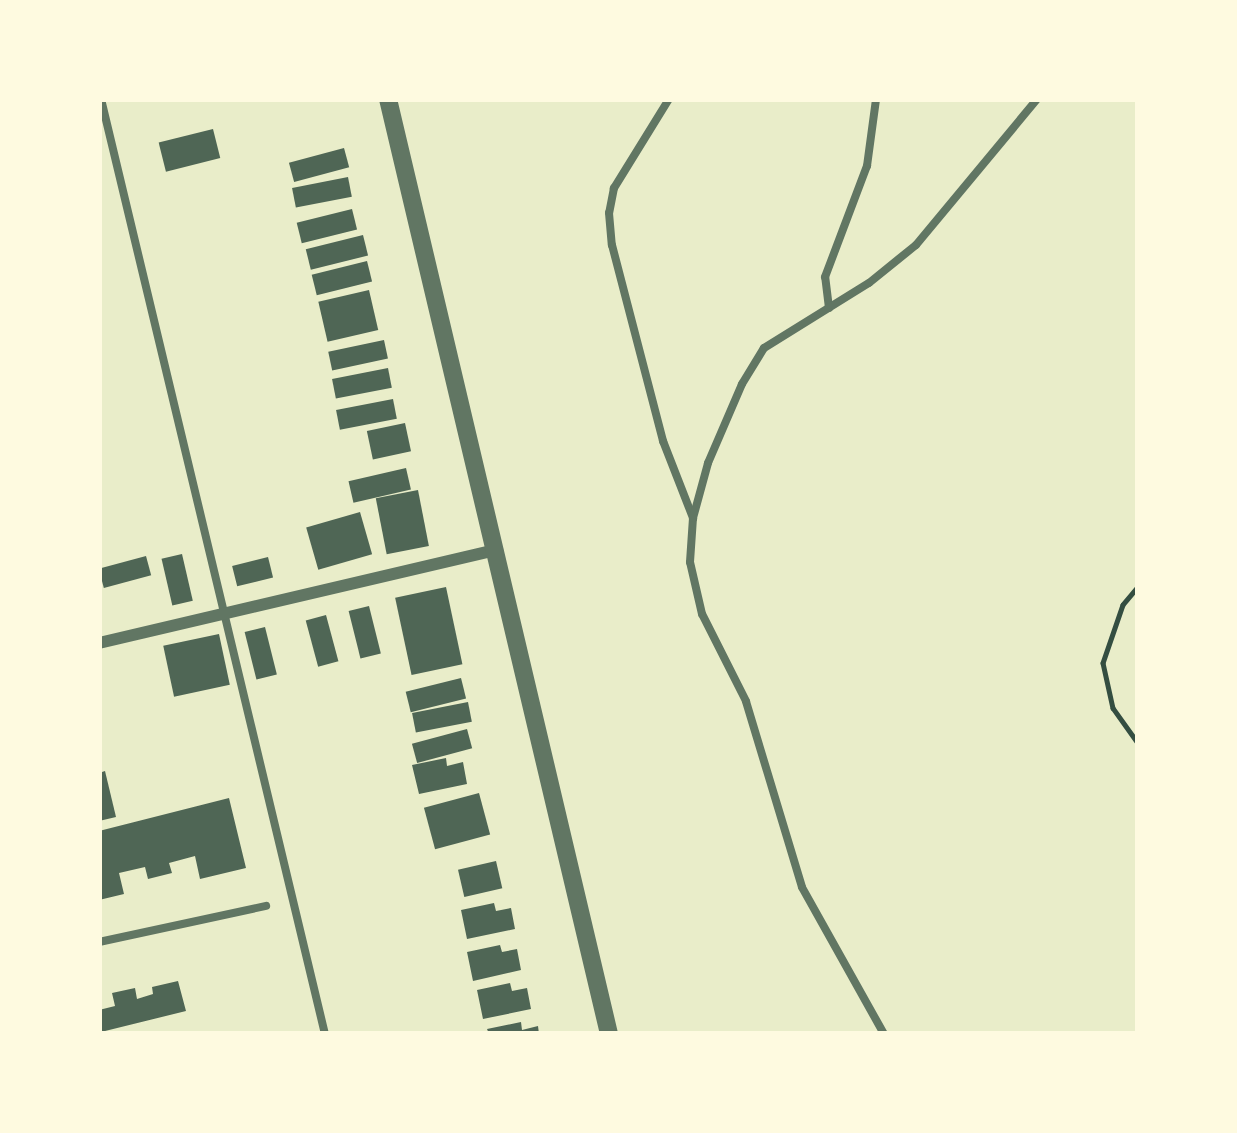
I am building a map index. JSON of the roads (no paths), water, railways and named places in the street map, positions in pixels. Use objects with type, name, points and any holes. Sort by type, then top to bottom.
[{"type":"street","points":[[388,99],[609,1034]]},
{"type":"street","points":[[99,643],[497,550]]},
{"type":"lane","points":[[101,99],[325,1034]]},
{"type":"lane","points":[[669,99],[614,188],[609,213],[612,245],[663,441],[692,518]]},
{"type":"lane","points":[[829,308],[825,278],[867,166],[876,99]]},
{"type":"lane","points":[[884,1034],[821,925],[793,861],[746,701],[694,584],[692,518],[708,463],[758,356],[881,274],[926,234],[1037,99]]},
{"type":"lane","points":[[99,941],[266,906]]}]
